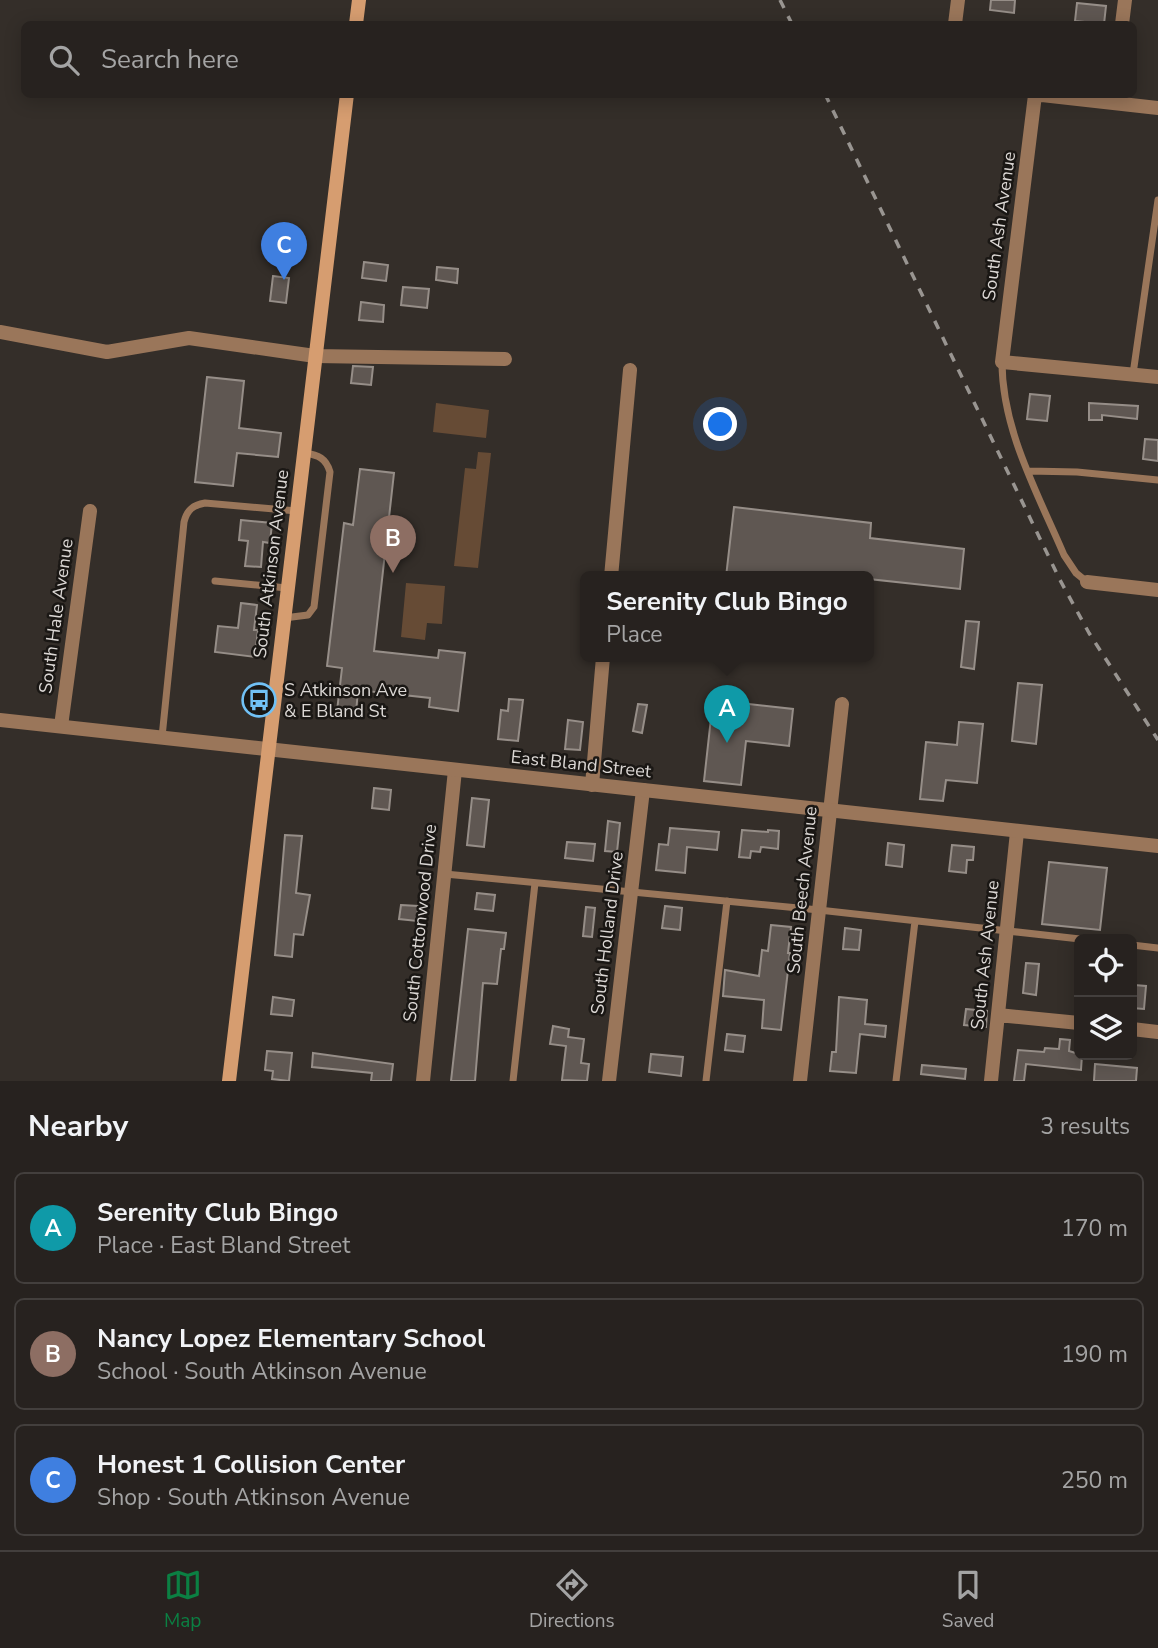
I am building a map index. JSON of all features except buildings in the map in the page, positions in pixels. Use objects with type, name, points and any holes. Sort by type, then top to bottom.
[{"type":"main road","points":[[356,21],[359,0]]},
{"type":"main road","name":"South Atkinson Avenue","points":[[229,1081],[347,98]]},
{"type":"street","points":[[955,21],[958,0]]},
{"type":"street","points":[[1122,21],[1125,0]]},
{"type":"street","name":"South Ash Avenue","points":[[1002,362],[1034,98]]},
{"type":"street","points":[[1094,98],[1158,108]]},
{"type":"street","points":[[0,332],[107,352],[189,338],[315,356],[505,359]]},
{"type":"street","points":[[1002,362],[1158,377]]},
{"type":"street","points":[[612,571],[630,370]]},
{"type":"street","name":"South Hale Avenue","points":[[61,726],[90,511]]},
{"type":"street","points":[[1087,582],[1158,590]]},
{"type":"street","points":[[592,785],[603,662]]},
{"type":"street","name":"South Beech Avenue","points":[[800,1081],[842,704]]},
{"type":"street","name":"East Bland Street","points":[[0,720],[1158,846]]},
{"type":"street","name":"South Cottonwood Drive","points":[[423,1081],[456,770]]},
{"type":"street","name":"South Holland Drive","points":[[609,1081],[643,790]]},
{"type":"street","name":"South Ash Avenue","points":[[991,1081],[1017,832]]},
{"type":"street","points":[[998,1015],[1074,1023]]},
{"type":"street","points":[[1137,1030],[1158,1032]]},
{"type":"lane","points":[[1133,374],[1158,200]]},
{"type":"lane","points":[[1002,362],[1009,415],[1029,471],[1064,555],[1076,573],[1087,582]]},
{"type":"lane","points":[[284,617],[295,618],[312,612],[319,567],[330,472],[319,456],[303,453]]},
{"type":"lane","points":[[1029,471],[1077,472],[1158,480]]},
{"type":"lane","points":[[162,737],[186,513],[195,505],[205,503],[297,511]]},
{"type":"lane","points":[[215,581],[287,588]]},
{"type":"lane","points":[[445,874],[819,910],[1074,938]]},
{"type":"lane","points":[[513,1081],[535,883]]},
{"type":"lane","points":[[706,1081],[727,901]]},
{"type":"lane","points":[[896,1081],[915,921]]},
{"type":"lane","points":[[1137,946],[1158,948]]},
{"type":"shaded area","points":[[436,403],[489,410],[486,438],[433,432]]},
{"type":"shaded area","points":[[478,452],[491,453],[478,568],[454,566],[465,468],[476,469]]},
{"type":"shaded area","points":[[406,583],[445,586],[442,624],[427,623],[425,640],[401,637]]},
{"type":"railway","points":[[780,0],[790,21]]},
{"type":"railway","points":[[827,98],[1060,580],[1089,633],[1158,740]]},
{"type":"place","name":"Honest 1 Collision Center","points":[[284,280]]},
{"type":"place","name":"Nancy Lopez Elementary School","points":[[393,573]]},
{"type":"place","name":"S Atkinson Ave & E Bland St","points":[[259,700]]},
{"type":"place","name":"Serenity Club Bingo","points":[[727,743]]}]
